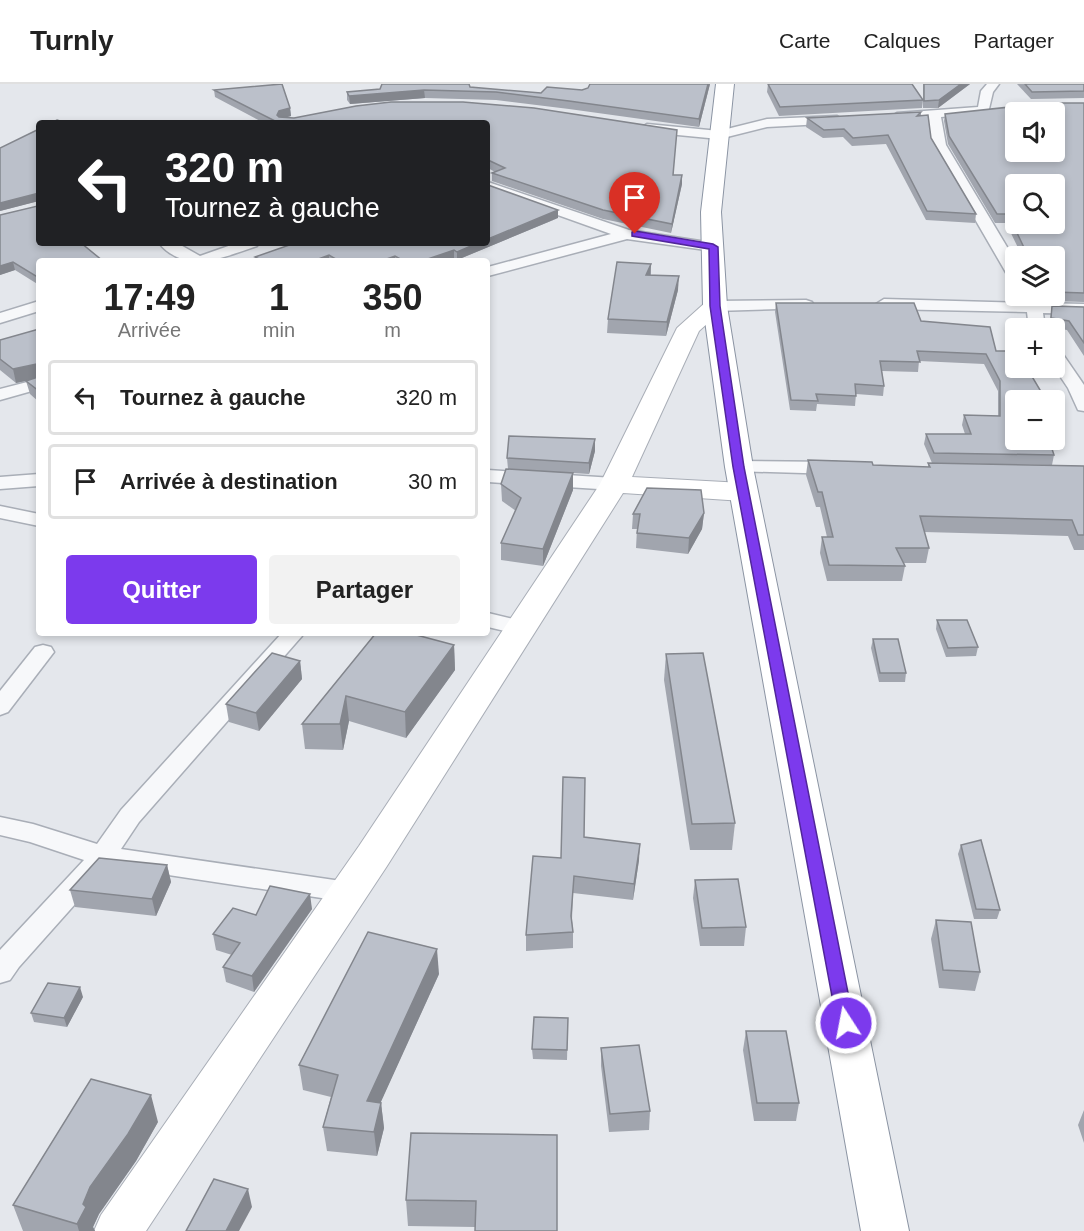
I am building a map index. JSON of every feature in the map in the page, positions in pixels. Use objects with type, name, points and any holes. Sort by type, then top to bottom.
[{"type":"main road","points":[[725,84],[711,212],[715,306],[741,480],[885,1231]]},
{"type":"main road","points":[[118,1231],[348,892],[505,624],[614,484],[688,328],[715,306]]},
{"type":"main road","points":[[614,484],[741,480]]},
{"type":"street","points":[[984,110],[987,91],[993,84]]},
{"type":"street","points":[[881,117],[1001,110]]},
{"type":"street","points":[[934,115],[939,145],[1005,257]]},
{"type":"street","points":[[637,126],[719,135],[767,123],[847,119]]},
{"type":"street","points":[[490,187],[626,234],[713,247]]},
{"type":"street","points":[[490,271],[626,234]]},
{"type":"street","points":[[171,246],[193,258]]},
{"type":"street","points":[[207,258],[243,246]]},
{"type":"street","points":[[868,304],[1005,301]]},
{"type":"street","points":[[715,306],[821,304]]},
{"type":"street","points":[[1064,306],[1084,309]]},
{"type":"street","points":[[0,318],[36,307]]},
{"type":"street","points":[[1065,370],[1077,388],[1084,406]]},
{"type":"street","points":[[0,394],[36,385]]},
{"type":"street","points":[[741,480],[854,468]]},
{"type":"street","points":[[490,476],[614,484]]},
{"type":"street","points":[[0,483],[36,480]]},
{"type":"street","points":[[0,512],[36,519]]},
{"type":"street","points":[[0,972],[9,959],[103,856],[130,816],[291,636]]},
{"type":"street","points":[[0,707],[43,652]]},
{"type":"street","points":[[0,826],[33,833],[103,856],[348,892]]},
{"type":"building","points":[[282,84],[290,108],[279,111],[277,115],[279,117],[294,118],[391,102],[463,102],[534,108],[677,130],[673,175],[682,175],[672,224],[603,210],[492,173],[505,168],[490,161],[490,120],[273,120],[214,90]]},
{"type":"building","points":[[382,84],[469,84],[470,87],[541,93],[547,87],[582,90],[588,88],[590,84],[708,84],[699,119],[496,92],[424,90],[349,96],[347,92],[380,89]]},
{"type":"building","points":[[768,84],[912,84],[923,100],[780,107]]},
{"type":"building","points":[[924,84],[961,84],[939,100],[924,101]]},
{"type":"building","points":[[1025,84],[1084,84],[1084,91],[1032,92]]},
{"type":"building","points":[[1065,103],[1084,103],[1084,293],[1065,292],[1065,246],[1023,246],[1018,234],[1065,234],[1065,174],[1005,174],[1005,214],[997,214],[949,136],[945,114],[1005,108],[1005,162],[1065,162]]},
{"type":"building","points":[[921,112],[917,116],[928,115],[931,138],[976,214],[927,211],[888,135],[853,138],[844,129],[824,130],[807,118]]},
{"type":"building","points":[[36,130],[36,194],[0,203],[0,148]]},
{"type":"building","points":[[490,186],[558,210],[490,238]]},
{"type":"building","points":[[36,206],[36,246],[85,246],[99,258],[36,258],[36,276],[13,262],[0,266],[0,215]]},
{"type":"building","points":[[286,246],[471,246],[431,258],[395,256],[389,258],[334,258],[329,255],[321,258],[255,257]]},
{"type":"building","points":[[617,262],[651,264],[646,275],[679,276],[667,322],[608,319]]},
{"type":"building","points":[[776,303],[914,303],[921,321],[990,327],[996,351],[1005,351],[1005,378],[1033,378],[1040,390],[1005,390],[1005,450],[1052,450],[1054,455],[934,453],[926,434],[971,434],[964,415],[1000,416],[1000,381],[986,354],[917,351],[920,362],[880,361],[884,386],[855,384],[856,396],[816,394],[818,401],[791,400]]},
{"type":"building","points":[[1052,306],[1084,307],[1084,343],[1069,321],[1065,320],[1065,318],[1051,318]]},
{"type":"building","points":[[36,330],[36,364],[13,369],[0,359],[0,340]]},
{"type":"building","points":[[36,378],[36,389],[26,381]]},
{"type":"building","points":[[509,436],[595,439],[589,463],[507,458]]},
{"type":"building","points":[[808,460],[930,467],[928,463],[1084,466],[1084,535],[1078,535],[1072,520],[920,516],[929,548],[896,548],[905,566],[829,565],[822,537],[833,537],[822,492],[818,492]]},
{"type":"building","points":[[506,469],[573,473],[543,549],[501,543],[521,498],[501,484]]},
{"type":"building","points":[[647,488],[701,490],[704,513],[689,538],[637,533],[640,514],[633,514]]},
{"type":"building","points":[[937,620],[967,620],[978,647],[948,648]]},
{"type":"building","points":[[374,636],[420,636],[454,645],[405,712],[346,696],[340,724],[302,724]]},
{"type":"building","points":[[873,639],[898,639],[906,673],[880,673]]},
{"type":"building","points":[[272,653],[300,661],[256,713],[226,704]]},
{"type":"building","points":[[703,653],[735,823],[692,824],[666,654]]},
{"type":"building","points":[[563,777],[585,778],[584,837],[640,844],[634,884],[574,876],[571,916],[573,932],[526,935],[533,856],[561,858]]},
{"type":"building","points":[[981,840],[1000,910],[976,909],[961,845]]},
{"type":"building","points":[[99,858],[167,865],[152,899],[70,890]]},
{"type":"building","points":[[738,879],[746,927],[702,928],[695,880]]},
{"type":"building","points":[[270,886],[310,894],[252,976],[223,967],[240,943],[213,934],[233,908],[256,915]]},
{"type":"building","points":[[936,920],[971,922],[980,972],[943,970]]},
{"type":"building","points":[[368,932],[437,949],[367,1101],[381,1103],[374,1132],[323,1127],[338,1075],[299,1065]]},
{"type":"building","points":[[48,983],[80,987],[64,1018],[31,1013]]},
{"type":"building","points":[[534,1017],[568,1018],[567,1050],[532,1049]]},
{"type":"building","points":[[746,1031],[786,1031],[799,1103],[757,1103]]},
{"type":"building","points":[[639,1045],[650,1111],[610,1114],[601,1048]]},
{"type":"building","points":[[91,1079],[151,1095],[128,1134],[90,1187],[83,1204],[86,1207],[77,1224],[13,1205]]},
{"type":"building","points":[[411,1133],[557,1135],[557,1231],[475,1231],[476,1201],[406,1200]]},
{"type":"building","points":[[214,1179],[248,1189],[226,1231],[186,1231]]},
{"type":"route","points":[[635,234],[713,247],[715,306],[738,467],[846,1023]]}]
